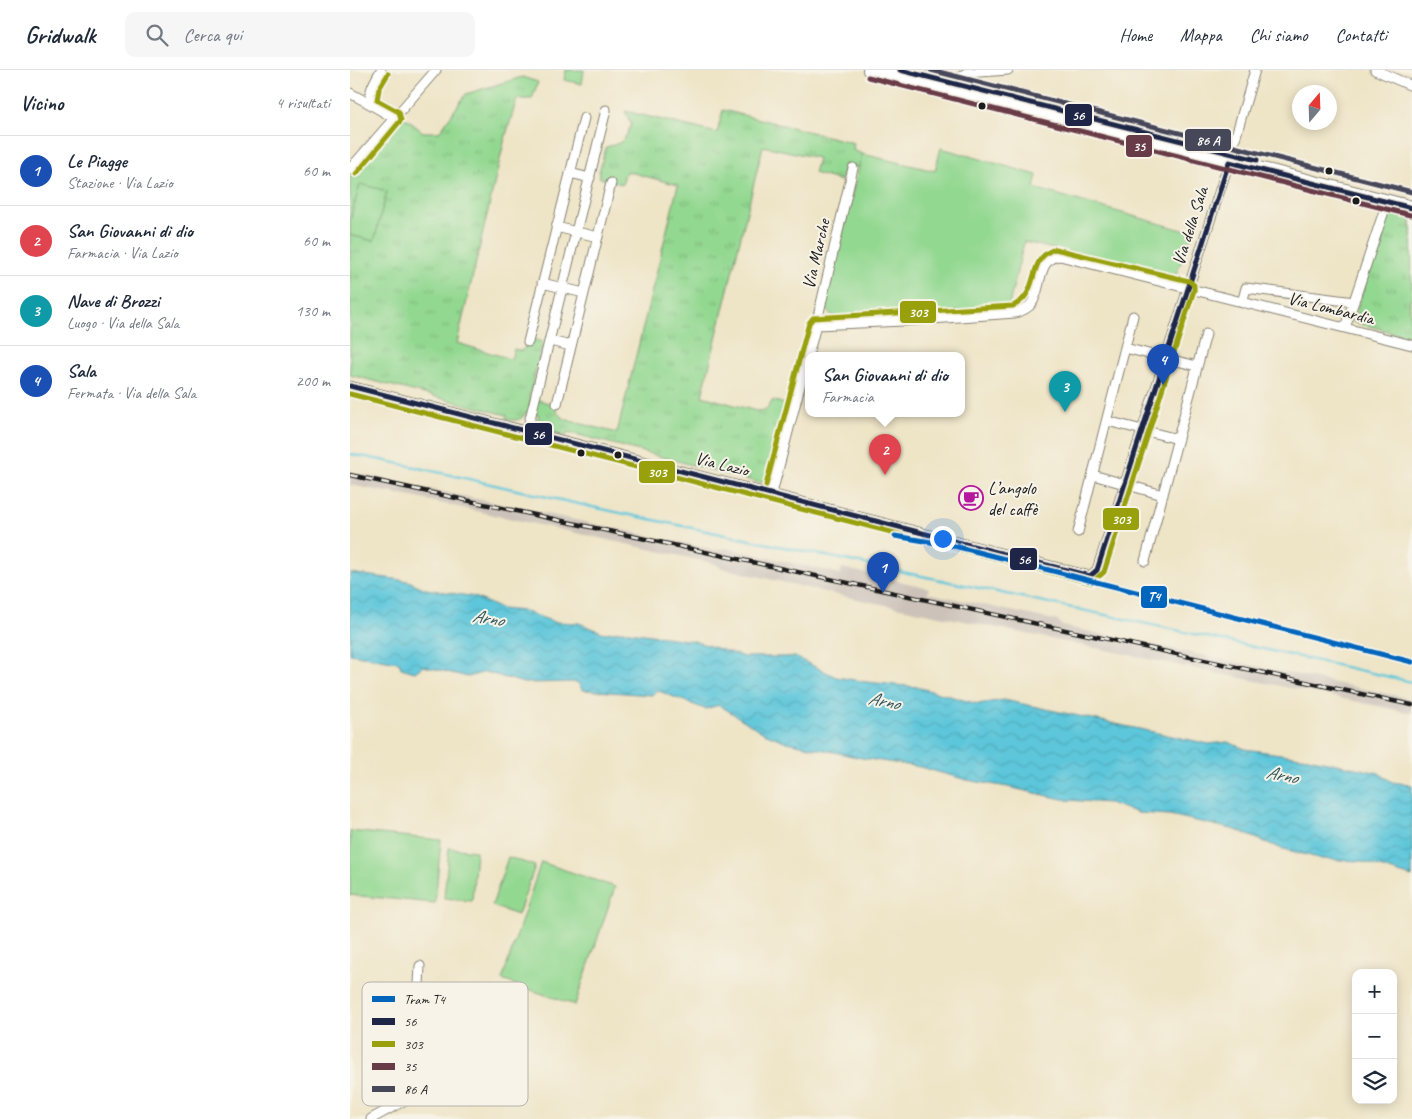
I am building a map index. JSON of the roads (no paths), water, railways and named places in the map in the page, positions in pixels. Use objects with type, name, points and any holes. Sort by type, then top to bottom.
[{"type":"main road","points":[[870,70],[1412,200]]},
{"type":"main road","points":[[900,70],[932,74],[957,84],[1412,208]]},
{"type":"street","points":[[370,104],[370,91],[381,70]]},
{"type":"street","points":[[350,169],[436,70]]},
{"type":"street","points":[[957,84],[959,78],[966,73],[1008,70]]},
{"type":"street","name":"Via della Sala","points":[[1085,575],[1090,576],[1097,570],[1230,157],[1256,70]]},
{"type":"street","points":[[1375,70],[1412,86]]},
{"type":"street","points":[[350,93],[394,118]]},
{"type":"street","points":[[528,431],[606,110]]},
{"type":"street","points":[[528,342],[584,118]]},
{"type":"street","name":"Via Marche","points":[[809,352],[854,168]]},
{"type":"street","points":[[570,173],[590,178]]},
{"type":"street","points":[[556,404],[611,183]]},
{"type":"street","points":[[1345,328],[1387,202]]},
{"type":"street","points":[[556,227],[598,237]]},
{"type":"street","name":"Via Lombardia","points":[[816,324],[922,320],[1023,311],[1032,304],[1046,263],[1049,259],[1056,256],[1412,345]]},
{"type":"street","points":[[542,283],[584,293]]},
{"type":"street","name":"Via Lombardia","points":[[1242,302],[1246,288],[1354,302]]},
{"type":"street","points":[[1078,532],[1133,316]]},
{"type":"street","points":[[1145,561],[1206,334]]},
{"type":"street","points":[[550,341],[571,346]]},
{"type":"street","points":[[1125,348],[1197,366]]},
{"type":"street","name":"Via Marche","points":[[772,494],[805,366]]},
{"type":"street","name":"Via Lazio","points":[[350,386],[1085,575]]},
{"type":"street","points":[[1106,421],[1178,439]]},
{"type":"street","points":[[1093,476],[1163,495]]},
{"type":"street","points":[[419,982],[420,966]]},
{"type":"street","points":[[371,1119],[394,1106]]},
{"type":"water","name":"Arno","points":[[350,573],[408,581],[426,589],[475,597],[501,609],[524,611],[554,622],[579,623],[604,633],[622,631],[694,641],[744,657],[795,657],[836,677],[917,687],[978,704],[1004,700],[1209,744],[1228,742],[1245,749],[1308,758],[1379,773],[1392,782],[1412,785],[1412,877],[1360,861],[1322,859],[1280,848],[1236,830],[1170,815],[1138,813],[1109,803],[1067,800],[967,780],[920,767],[862,758],[787,742],[764,733],[719,705],[705,709],[656,690],[652,695],[583,690],[577,682],[524,683],[485,672],[468,677],[423,666],[415,672],[401,668],[399,662],[350,654]]},
{"type":"waterway","points":[[350,454],[1112,616],[1412,682]]},
{"type":"railway","points":[[350,475],[1412,705]]},
{"type":"tram line","name":"T4","points":[[895,536],[954,546],[1412,662]]},
{"type":"place","name":"Sala","points":[[1163,385]]},
{"type":"place","name":"Nave di Brozzi","points":[[1065,412]]},
{"type":"place","name":"San Giovanni di dio","points":[[885,475]]},
{"type":"place","name":"L’angolo del caffè","points":[[971,498]]},
{"type":"place","name":"Le Piagge","points":[[883,593]]}]
